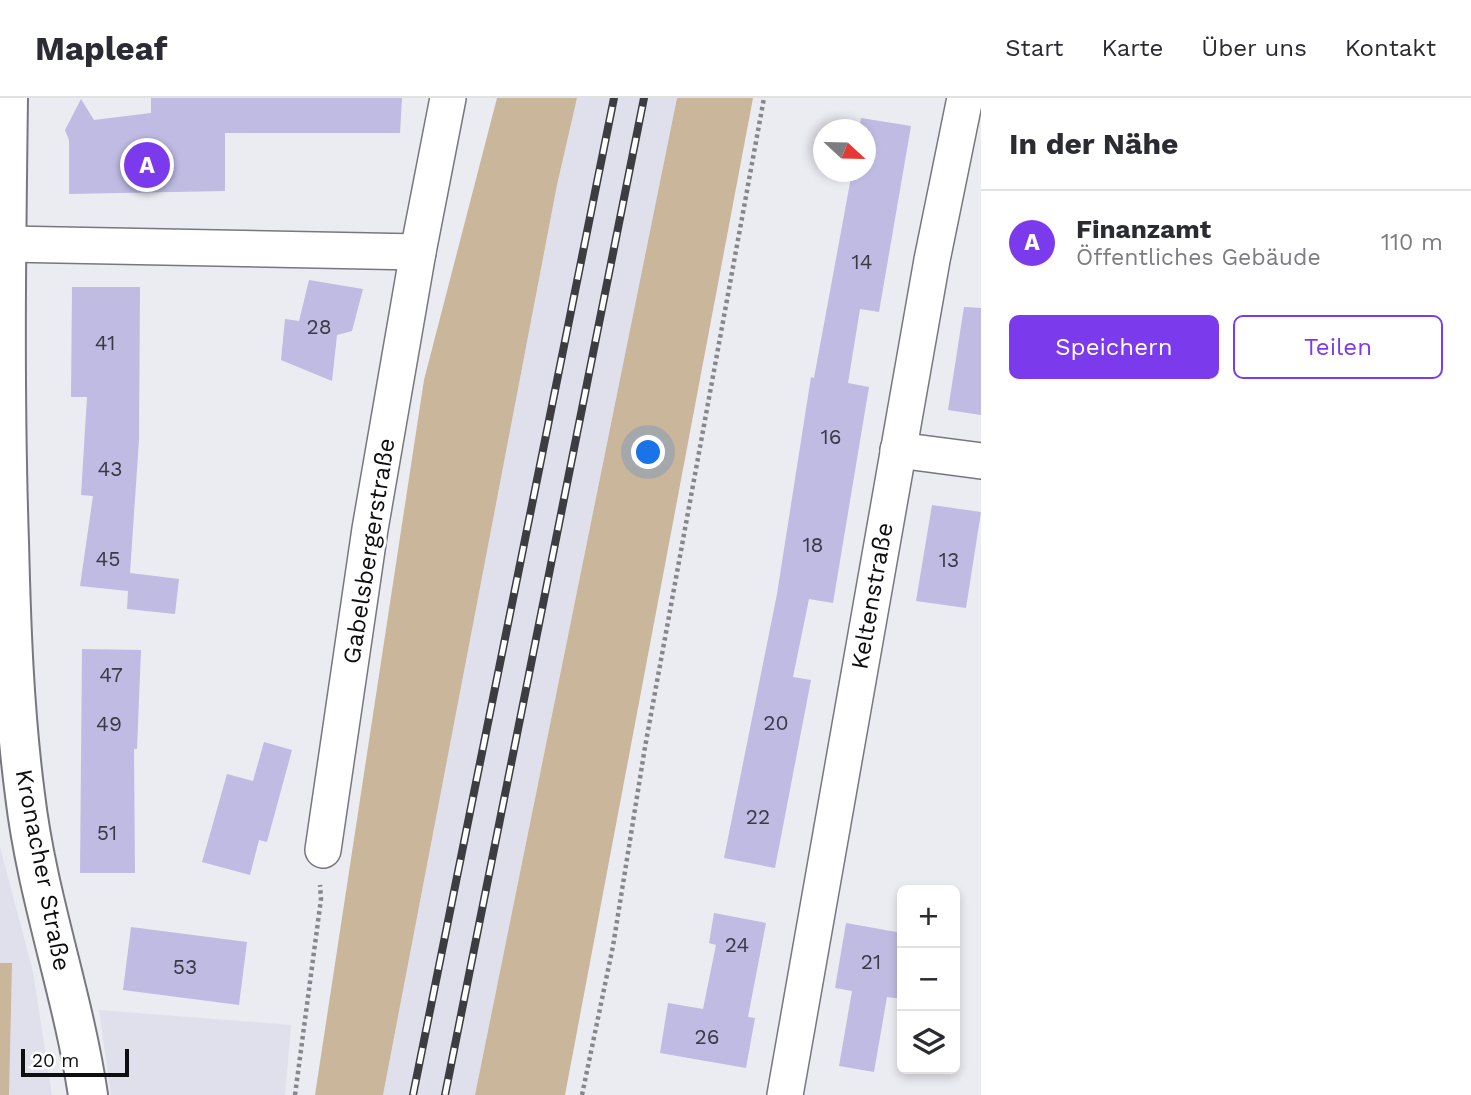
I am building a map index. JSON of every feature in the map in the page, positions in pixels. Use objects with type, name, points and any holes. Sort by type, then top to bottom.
[{"type":"street","name":"Kronacher Straße","points":[[8,98],[3,180],[8,244],[6,435],[11,619],[25,796],[88,1095]]},
{"type":"street","name":"Gabelsbergerstraße","points":[[323,850],[370,529],[448,98]]},
{"type":"street","name":"Keltenstraße","points":[[785,1095],[898,450],[965,98]]},
{"type":"street","points":[[8,244],[418,252]]},
{"type":"street","points":[[898,450],[981,461]]},
{"type":"path","points":[[582,1095],[613,946],[645,747],[764,98]]},
{"type":"path","points":[[295,1095],[321,899],[319,876],[323,850]]},
{"type":"shaded area","points":[[497,98],[577,98],[557,185],[383,1095],[315,1095],[424,380]]},
{"type":"shaded area","points":[[577,98],[677,98],[475,1095],[383,1095],[557,185]]},
{"type":"shaded area","points":[[677,98],[753,98],[565,1095],[475,1095]]},
{"type":"shaded area","points":[[0,847],[33,972],[52,1095],[0,1095]]},
{"type":"shaded area","points":[[0,963],[12,963],[9,1095],[0,1095]]},
{"type":"shaded area","points":[[99,1010],[291,1025],[285,1095],[111,1095]]},
{"type":"building","points":[[151,98],[402,98],[400,133],[225,133],[225,191],[69,194],[69,140],[65,130],[81,99],[94,120],[151,113]]},
{"type":"building","points":[[876,120],[911,126],[879,312],[860,309],[848,383],[869,387],[833,603],[809,599],[793,677],[811,680],[775,868],[724,858],[777,594],[811,377],[814,378],[850,182],[876,182]]},
{"type":"building","points":[[309,280],[363,289],[352,331],[337,335],[332,381],[281,360],[285,319],[299,321]]},
{"type":"building","points":[[72,287],[140,287],[139,440],[130,573],[179,579],[175,614],[127,609],[128,591],[80,586],[93,496],[81,495],[87,397],[71,397]]},
{"type":"building","points":[[964,307],[981,308],[981,415],[948,410]]},
{"type":"building","points":[[932,505],[981,512],[966,608],[916,601]]},
{"type":"building","points":[[82,649],[141,650],[137,749],[134,749],[135,873],[80,873]]},
{"type":"building","points":[[264,742],[292,750],[267,842],[259,840],[250,875],[202,862],[227,774],[253,781]]},
{"type":"building","points":[[714,913],[766,923],[748,1017],[755,1018],[746,1068],[660,1053],[668,1003],[703,1009],[716,945],[709,943]]},
{"type":"building","points":[[846,923],[897,932],[897,998],[887,997],[874,1072],[839,1066],[852,991],[835,988]]},
{"type":"building","points":[[131,927],[247,942],[239,1005],[123,990]]},
{"type":"railway","points":[[413,1095],[614,98]]},
{"type":"railway","points":[[445,1095],[644,98]]},
{"type":"place","name":"Finanzamt","points":[[147,165]]}]
